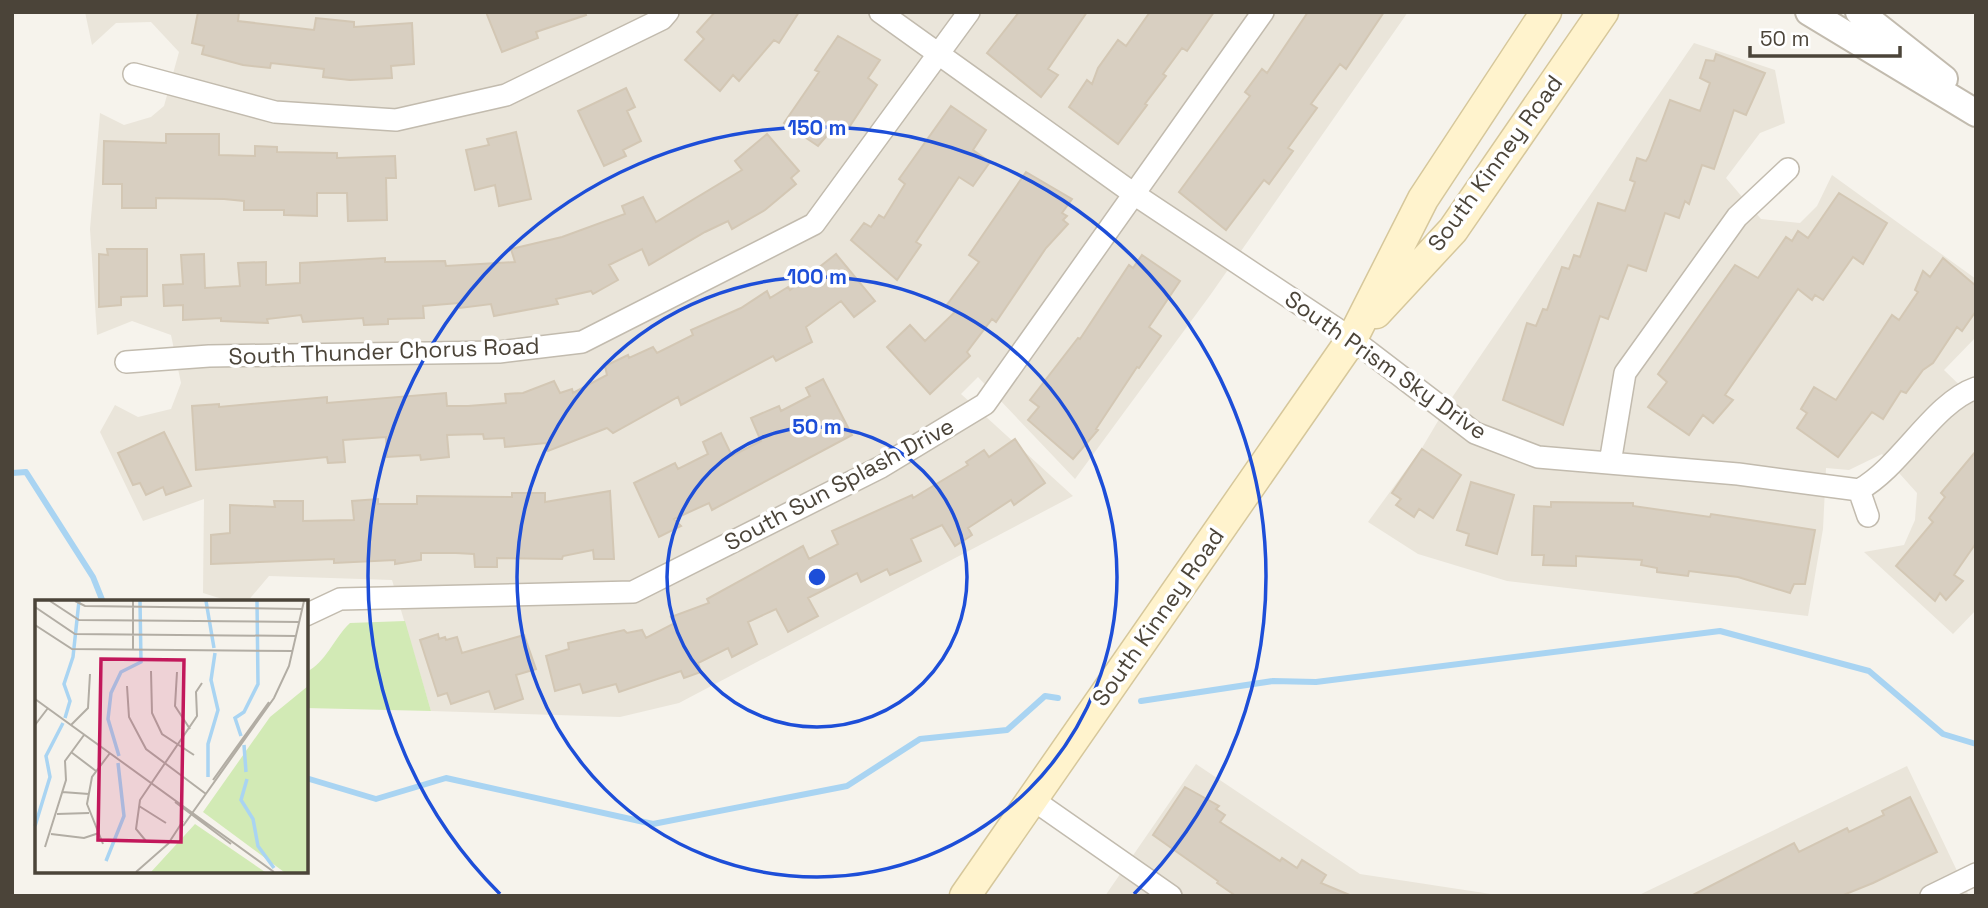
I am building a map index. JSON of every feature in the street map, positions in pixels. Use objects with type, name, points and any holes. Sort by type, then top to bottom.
[{"type":"main road","name":"South Kinney Road","points":[[1352,339],[1423,199],[1546,12]]},
{"type":"main road","name":"South Kinney Road","points":[[965,896],[1352,339],[1453,229],[1603,12]]},
{"type":"street","points":[[134,74],[275,112],[396,120],[506,95],[662,19],[668,12]]},
{"type":"street","name":"South Prism Sky Drive","points":[[880,12],[1133,194],[1352,339],[1475,433],[1538,457],[1738,474],[1859,490]]},
{"type":"street","name":"South Thunder Chorus Road","points":[[126,362],[209,356],[499,352],[582,342],[814,224],[969,12]]},
{"type":"street","name":"South Sun Splash Drive","points":[[308,614],[340,599],[633,592],[881,467],[985,404],[1263,12]]},
{"type":"street","points":[[1810,12],[1976,113]]},
{"type":"street","points":[[1860,12],[1976,104]]},
{"type":"street","points":[[1610,463],[1625,373],[1737,217],[1788,169]]},
{"type":"street","points":[[1868,516],[1859,490],[1891,467],[1949,404],[1976,388]]},
{"type":"street","points":[[1032,799],[1171,896]]},
{"type":"street","points":[[1931,896],[1976,874]]},
{"type":"shaded area","points":[[85,12],[1408,12],[1211,294],[1075,479],[978,377],[961,394],[1073,496],[679,703],[620,717],[431,711],[392,580],[269,576],[249,600],[226,600],[203,593],[204,499],[143,521],[100,432],[115,405],[138,417],[171,409],[181,383],[171,335],[132,321],[97,335],[90,229],[100,113],[124,125],[151,117],[164,106],[179,52],[151,22],[116,23],[92,45]]},
{"type":"shaded area","points":[[1694,43],[1775,70],[1785,123],[1760,133],[1726,178],[1761,219],[1800,223],[1817,206],[1832,175],[1976,279],[1976,337],[1944,370],[1976,401],[1976,610],[1953,634],[1864,552],[1904,545],[1915,520],[1917,493],[1882,454],[1849,470],[1826,468],[1823,529],[1808,616],[1507,581],[1418,554],[1368,522],[1422,448],[1451,399]]},
{"type":"shaded area","points":[[1196,764],[1360,874],[1504,896],[1105,896]]},
{"type":"shaded area","points":[[1907,766],[1969,896],[1637,896]]},
{"type":"green space","points":[[405,621],[431,711],[308,708],[308,671],[319,663],[350,623]]},
{"type":"building","points":[[198,12],[239,12],[238,21],[314,30],[316,18],[354,22],[354,27],[412,23],[414,64],[391,66],[392,78],[350,80],[323,77],[324,69],[271,63],[270,68],[243,65],[202,54],[204,46],[192,43]]},
{"type":"building","points":[[486,12],[585,12],[586,15],[536,32],[538,38],[502,52]]},
{"type":"building","points":[[715,12],[799,12],[779,43],[774,40],[739,81],[733,75],[720,91],[685,60],[704,39],[697,32]]},
{"type":"building","points":[[1019,12],[1087,12],[1048,69],[1058,75],[1041,97],[987,53]]},
{"type":"building","points":[[1150,12],[1214,12],[1187,51],[1182,48],[1163,74],[1166,76],[1118,144],[1069,107],[1087,80],[1092,84],[1098,68],[1118,40],[1126,46]]},
{"type":"building","points":[[1308,12],[1384,12],[1346,69],[1340,64],[1311,104],[1317,108],[1288,148],[1293,151],[1269,184],[1264,180],[1226,230],[1179,192],[1250,96],[1245,92],[1262,69],[1267,73]]},
{"type":"building","points":[[838,36],[880,60],[868,78],[877,85],[846,132],[837,124],[818,146],[784,123],[819,72],[815,70]]},
{"type":"building","points":[[1716,54],[1765,73],[1746,115],[1734,110],[1714,169],[1702,165],[1689,204],[1685,201],[1679,218],[1665,213],[1646,271],[1628,265],[1608,319],[1600,316],[1563,425],[1503,400],[1527,323],[1536,326],[1543,309],[1547,310],[1562,267],[1569,269],[1574,255],[1580,257],[1598,203],[1625,211],[1635,182],[1630,180],[1637,158],[1646,161],[1649,156],[1670,100],[1700,111],[1710,83],[1700,78],[1706,60],[1714,61]]},
{"type":"building","points":[[626,88],[635,107],[627,111],[641,141],[623,150],[626,156],[604,166],[578,111]]},
{"type":"building","points":[[951,106],[986,130],[973,150],[990,162],[973,186],[959,177],[916,242],[921,245],[897,280],[851,240],[864,223],[871,227],[879,215],[884,218],[905,184],[899,179]]},
{"type":"building","points":[[516,132],[531,199],[499,206],[495,185],[475,190],[466,150],[489,145],[487,139]]},
{"type":"building","points":[[166,134],[219,134],[219,155],[255,156],[255,146],[277,147],[277,152],[337,153],[337,158],[395,156],[396,178],[386,178],[387,220],[348,221],[347,193],[317,193],[317,216],[284,215],[284,210],[244,210],[244,201],[224,199],[156,198],[156,208],[122,208],[122,184],[103,184],[104,141],[166,143]]},
{"type":"building","points":[[767,134],[799,171],[791,178],[796,184],[765,210],[732,229],[728,221],[649,265],[642,249],[609,265],[618,280],[593,294],[591,291],[556,299],[558,304],[494,316],[491,304],[460,308],[459,303],[423,306],[424,318],[388,319],[388,324],[364,325],[363,318],[303,322],[301,315],[267,319],[268,323],[221,321],[221,318],[183,320],[183,305],[164,306],[163,285],[183,284],[181,255],[204,254],[205,288],[240,286],[238,263],[266,262],[266,285],[300,283],[300,263],[385,258],[385,262],[445,261],[446,266],[515,262],[511,249],[562,237],[625,214],[622,206],[643,197],[656,222],[742,170],[735,161]]},
{"type":"building","points":[[1026,172],[1072,199],[1062,213],[1067,216],[1063,220],[1068,224],[1046,248],[996,322],[992,319],[967,352],[970,356],[930,394],[887,347],[910,325],[925,341],[955,312],[946,306],[979,262],[969,255]]},
{"type":"building","points":[[1839,193],[1887,223],[1863,264],[1853,257],[1823,300],[1815,295],[1812,300],[1798,289],[1725,395],[1733,400],[1713,423],[1703,415],[1689,435],[1648,407],[1667,382],[1658,374],[1735,265],[1758,278],[1786,237],[1792,241],[1798,231],[1808,238]]},
{"type":"building","points":[[107,249],[147,249],[147,296],[121,297],[121,305],[99,307],[99,254],[108,255]]},
{"type":"building","points":[[836,254],[875,301],[854,317],[841,301],[806,327],[812,342],[776,361],[773,356],[681,405],[678,397],[613,433],[607,428],[548,451],[546,443],[505,447],[504,438],[484,439],[483,434],[447,435],[449,457],[421,460],[420,455],[387,457],[386,437],[343,440],[345,462],[328,463],[327,457],[196,470],[192,406],[219,404],[219,407],[327,397],[327,403],[446,393],[447,406],[468,406],[506,403],[505,394],[523,393],[554,381],[560,393],[572,389],[573,393],[607,375],[605,366],[628,355],[629,358],[653,347],[657,353],[693,335],[691,330],[741,308],[767,291],[770,298],[788,287],[790,290]]},
{"type":"building","points":[[1142,255],[1180,281],[1149,327],[1161,336],[1139,368],[1137,367],[1096,429],[1098,430],[1073,459],[1028,420],[1039,407],[1030,400],[1078,338],[1080,339],[1129,265],[1133,268]]},
{"type":"building","points":[[1943,258],[1976,286],[1976,311],[1962,331],[1957,327],[1933,363],[1923,370],[1906,393],[1901,391],[1883,419],[1872,412],[1838,457],[1797,428],[1807,413],[1801,409],[1814,387],[1836,400],[1892,315],[1899,320],[1918,292],[1915,290],[1923,271],[1930,277]]},
{"type":"building","points":[[823,379],[852,435],[712,510],[709,503],[674,519],[681,526],[659,537],[634,483],[675,463],[678,469],[708,454],[703,442],[721,433],[732,456],[761,441],[751,418],[779,406],[781,411],[810,396],[806,388]]},
{"type":"building","points":[[164,432],[191,486],[166,495],[163,487],[146,495],[140,483],[133,485],[118,453]]},
{"type":"building","points":[[1015,439],[1045,483],[1014,505],[1011,500],[968,528],[972,535],[955,546],[942,525],[911,539],[921,561],[890,575],[887,569],[861,582],[857,573],[808,598],[818,616],[788,632],[776,609],[748,622],[757,644],[732,657],[728,648],[698,663],[701,672],[684,678],[681,671],[619,692],[616,684],[583,693],[580,684],[555,691],[546,656],[569,649],[568,643],[624,630],[627,633],[642,630],[646,638],[675,623],[671,617],[709,603],[707,599],[803,546],[809,559],[838,544],[832,531],[912,495],[913,498],[968,465],[966,462],[984,450],[989,457]]},
{"type":"building","points":[[1422,449],[1461,475],[1433,518],[1419,509],[1414,517],[1396,505],[1401,499],[1392,493]]},
{"type":"building","points":[[1976,451],[1976,543],[1954,575],[1963,581],[1946,600],[1940,593],[1935,601],[1896,566],[1933,522],[1929,518],[1945,497],[1941,493]]},
{"type":"building","points":[[1471,482],[1514,495],[1497,554],[1466,545],[1469,534],[1457,530]]},
{"type":"building","points":[[610,491],[614,559],[594,559],[593,550],[563,556],[562,559],[497,558],[497,567],[475,567],[474,554],[456,553],[421,553],[421,560],[395,564],[395,560],[334,563],[334,559],[211,564],[211,535],[230,533],[230,505],[275,507],[274,501],[303,501],[303,521],[354,520],[352,501],[378,499],[378,504],[417,504],[417,496],[512,497],[512,493],[545,493],[545,502]]},
{"type":"building","points":[[1551,502],[1633,503],[1633,506],[1710,517],[1711,514],[1815,530],[1805,584],[1794,584],[1790,593],[1738,577],[1689,571],[1688,576],[1657,572],[1657,568],[1641,565],[1642,560],[1576,556],[1576,566],[1543,565],[1544,555],[1532,555],[1534,506],[1551,507]]},
{"type":"building","points":[[438,634],[439,639],[457,637],[462,653],[524,635],[536,669],[516,675],[523,699],[495,709],[489,691],[451,704],[447,693],[438,696],[420,640]]},
{"type":"building","points":[[1185,787],[1219,806],[1216,809],[1225,815],[1220,822],[1280,861],[1282,858],[1297,868],[1302,860],[1326,875],[1321,883],[1352,896],[1236,896],[1153,835]]},
{"type":"building","points":[[1910,797],[1937,852],[1873,883],[1841,896],[1691,896],[1794,843],[1799,852],[1847,828],[1849,832],[1884,815],[1882,811]]},
{"type":"waterway","points":[[12,473],[26,472],[93,577],[102,600]]},
{"type":"waterway","points":[[1141,701],[1273,681],[1316,682],[1720,631],[1869,671],[1943,734],[1976,744]]},
{"type":"waterway","points":[[308,779],[376,799],[446,778],[653,824],[847,786],[920,739],[1007,730],[1045,696],[1058,698]]}]
